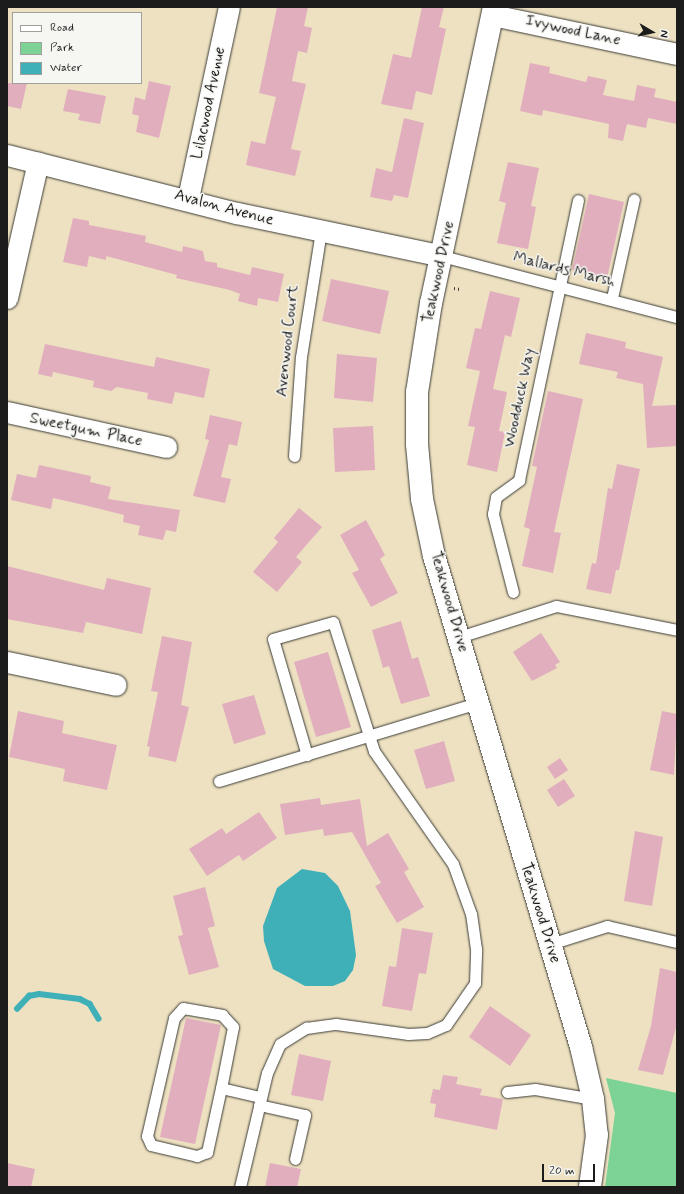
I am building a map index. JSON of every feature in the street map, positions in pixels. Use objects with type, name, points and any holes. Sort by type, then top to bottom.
[{"type":"street","name":"Lilacwood Avenue","points":[[188,198],[229,7]]},
{"type":"street","name":"Ivywood Lane","points":[[493,11],[677,54]]},
{"type":"street","name":"Teakwood Drive","points":[[493,11],[442,256],[417,392],[417,444],[422,499],[459,637],[550,944],[593,1099],[597,1135],[590,1187]]},
{"type":"street","name":"Avalon Avenue","points":[[7,155],[321,231],[442,256]]},
{"type":"street","points":[[7,298],[38,162]]},
{"type":"street","name":"Sweetgum Place","points":[[7,412],[166,447]]},
{"type":"street","points":[[7,662],[116,686]]},
{"type":"lane","points":[[612,298],[634,199]]},
{"type":"lane","name":"Woodduck Way","points":[[513,592],[493,514],[496,497],[519,480],[562,285],[578,200]]},
{"type":"lane","name":"Avenwood Court","points":[[294,456],[302,350],[321,231]]},
{"type":"lane","name":"Mallards Marsh","points":[[442,256],[562,285],[677,316]]},
{"type":"lane","points":[[459,637],[556,606],[677,630]]},
{"type":"lane","points":[[240,1187],[260,1101],[280,1044],[293,1034],[336,1024],[408,1034],[428,1033],[446,1025],[475,983],[476,949],[471,914],[453,864],[367,737],[333,622],[273,638],[307,755]]},
{"type":"lane","points":[[219,782],[478,703]]},
{"type":"lane","points":[[550,944],[607,926],[677,942]]},
{"type":"lane","points":[[184,1008],[222,1015],[233,1027],[221,1088],[207,1152],[197,1156],[151,1146],[147,1136],[174,1018],[184,1008]]},
{"type":"lane","points":[[221,1088],[305,1116],[295,1159]]},
{"type":"lane","points":[[507,1092],[535,1089],[593,1099]]},
{"type":"green space","points":[[606,1078],[677,1093],[677,1187],[605,1187],[615,1113]]},
{"type":"water","points":[[302,869],[325,873],[338,886],[350,911],[356,955],[353,970],[345,981],[333,986],[305,986],[273,969],[264,941],[263,926],[277,888]]},
{"type":"building","points":[[277,7],[308,7],[304,26],[312,28],[307,53],[298,51],[292,81],[306,84],[291,149],[301,151],[295,176],[246,165],[251,141],[265,144],[276,97],[259,93]]},
{"type":"building","points":[[422,7],[444,7],[439,27],[446,29],[432,95],[416,91],[412,110],[381,104],[393,54],[411,58]]},
{"type":"building","points":[[530,63],[550,67],[549,73],[586,82],[588,76],[607,80],[603,95],[634,101],[637,85],[656,89],[654,97],[677,102],[677,124],[648,118],[646,128],[627,124],[623,141],[608,138],[609,124],[543,110],[542,116],[520,111]]},
{"type":"building","points":[[149,81],[171,86],[159,138],[136,132],[139,116],[132,114],[135,97],[145,100]]},
{"type":"building","points":[[7,83],[27,84],[21,109],[7,106]]},
{"type":"building","points":[[68,89],[106,96],[100,124],[78,120],[80,114],[63,111]]},
{"type":"building","points":[[404,118],[424,123],[408,198],[394,195],[392,201],[370,197],[376,168],[392,172]]},
{"type":"building","points":[[508,162],[539,168],[531,206],[536,207],[528,249],[497,243],[506,203],[499,201]]},
{"type":"building","points":[[589,194],[624,202],[607,278],[572,270]]},
{"type":"building","points":[[73,218],[89,221],[89,225],[146,236],[145,242],[182,252],[183,246],[203,251],[205,261],[217,263],[217,267],[250,275],[252,267],[284,274],[278,302],[258,298],[257,306],[238,301],[240,294],[230,290],[176,278],[177,275],[106,256],[106,260],[89,256],[87,267],[63,262]]},
{"type":"building","points":[[331,279],[389,291],[380,334],[322,321]]},
{"type":"building","points":[[490,291],[520,298],[511,337],[505,335],[493,389],[507,392],[499,431],[505,432],[497,472],[467,465],[475,427],[468,426],[480,371],[466,368],[475,328],[481,329]]},
{"type":"building","points":[[586,333],[626,342],[625,348],[663,357],[652,406],[676,405],[677,446],[647,448],[643,384],[616,378],[618,372],[579,364]]},
{"type":"building","points":[[45,344],[154,367],[156,357],[210,369],[204,398],[175,392],[172,404],[147,399],[148,393],[117,387],[111,391],[93,387],[94,381],[53,372],[52,377],[38,374]]},
{"type":"building","points":[[337,354],[377,358],[373,402],[334,398]]},
{"type":"building","points":[[548,391],[583,399],[554,532],[561,533],[553,573],[522,566],[530,529],[524,527],[537,467],[532,466]]},
{"type":"building","points":[[210,415],[242,422],[237,446],[229,444],[221,477],[231,479],[225,503],[193,496],[209,440],[205,439]]},
{"type":"building","points":[[373,426],[375,470],[335,472],[333,428]]},
{"type":"building","points":[[617,464],[640,469],[619,570],[616,570],[611,594],[586,589],[592,563],[596,564],[608,488],[612,489]]},
{"type":"building","points":[[39,465],[91,476],[90,482],[111,487],[108,499],[180,510],[176,532],[166,530],[163,540],[138,535],[140,526],[123,522],[124,515],[53,498],[51,509],[11,500],[17,474],[36,478]]},
{"type":"building","points":[[299,508],[322,527],[296,557],[302,562],[277,592],[253,572],[278,542],[274,538]]},
{"type":"building","points":[[366,520],[385,555],[380,559],[398,593],[371,607],[352,573],[359,570],[340,535]]},
{"type":"building","points":[[7,566],[104,590],[107,578],[151,588],[142,634],[86,622],[83,633],[7,619]]},
{"type":"building","points":[[401,621],[412,659],[418,657],[430,696],[401,704],[389,666],[383,668],[372,630]]},
{"type":"building","points":[[541,633],[560,662],[555,665],[557,668],[532,681],[513,652]]},
{"type":"building","points":[[162,636],[192,642],[181,705],[189,707],[176,762],[148,756],[150,747],[147,746],[158,692],[151,691]]},
{"type":"building","points":[[328,652],[351,727],[316,737],[294,662]]},
{"type":"building","points":[[254,695],[266,734],[234,744],[222,704]]},
{"type":"building","points":[[18,711],[64,721],[62,733],[117,745],[107,790],[63,781],[65,769],[9,757]]},
{"type":"building","points":[[662,711],[677,714],[674,775],[650,770]]},
{"type":"building","points":[[444,741],[455,781],[426,789],[414,750]]},
{"type":"building","points":[[560,758],[568,770],[555,779],[547,767]]},
{"type":"building","points":[[564,779],[575,796],[558,807],[547,790]]},
{"type":"building","points":[[320,798],[321,805],[360,799],[367,846],[388,833],[409,869],[404,872],[424,907],[397,923],[375,886],[381,883],[352,832],[324,836],[323,829],[285,835],[280,804]]},
{"type":"building","points":[[259,812],[277,838],[243,861],[239,855],[207,876],[189,849],[222,828],[226,834]]},
{"type":"building","points":[[635,831],[663,837],[652,906],[624,901]]},
{"type":"building","points":[[205,887],[215,926],[208,928],[219,967],[189,975],[178,936],[183,935],[173,896]]},
{"type":"building","points":[[402,928],[433,933],[426,974],[419,973],[412,1011],[382,1006],[389,966],[396,967]]},
{"type":"building","points":[[660,968],[677,972],[677,1024],[663,1075],[638,1070],[651,1026]]},
{"type":"building","points":[[490,1006],[531,1035],[510,1066],[469,1037]]},
{"type":"building","points":[[186,1018],[221,1025],[195,1144],[160,1137]]},
{"type":"building","points":[[299,1054],[331,1061],[323,1101],[291,1095]]},
{"type":"building","points":[[443,1075],[458,1077],[456,1084],[482,1089],[480,1095],[503,1099],[497,1130],[434,1117],[436,1104],[430,1103],[433,1089],[440,1090]]},
{"type":"building","points":[[7,1163],[35,1169],[31,1187],[7,1187]]},
{"type":"building","points":[[270,1163],[301,1169],[297,1187],[265,1187]]},
{"type":"waterway","points":[[17,1009],[29,996],[39,994],[80,999],[90,1004],[99,1019]]}]
